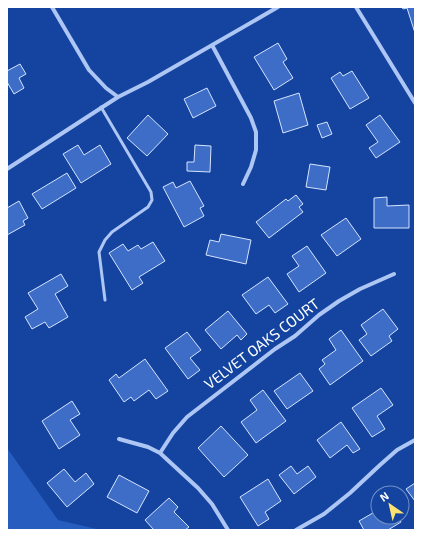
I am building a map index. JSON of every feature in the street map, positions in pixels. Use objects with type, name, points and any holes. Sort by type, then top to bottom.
[{"type":"street","points":[[52,7],[89,70],[106,88],[118,97]]},
{"type":"street","points":[[7,169],[101,107],[148,82],[278,7]]},
{"type":"street","points":[[356,7],[415,103]]},
{"type":"street","points":[[212,45],[251,118],[256,132],[256,150],[251,167],[243,184]]},
{"type":"street","name":"VELVET OAKS COURT","points":[[160,453],[173,433],[187,417],[275,349],[295,336],[319,315],[360,289],[394,274]]},
{"type":"street","points":[[119,439],[148,447],[160,453],[198,488],[212,504],[228,530]]},
{"type":"street","points":[[296,530],[329,510],[397,450],[415,440]]},
{"type":"lane","points":[[101,107],[151,192],[152,200],[148,207],[112,232],[105,240],[99,252],[105,300]]},
{"type":"shaded area","points":[[7,448],[58,520],[101,530],[7,530]]},
{"type":"building","points":[[402,7],[415,7],[415,33],[407,8],[403,9]]},
{"type":"building","points":[[278,43],[287,59],[283,62],[293,78],[274,90],[254,57]]},
{"type":"building","points":[[20,64],[26,74],[19,78],[24,88],[14,94],[7,82],[7,71]]},
{"type":"building","points":[[352,71],[369,98],[350,109],[331,78],[340,72],[343,76]]},
{"type":"building","points":[[207,88],[216,106],[193,118],[184,99]]},
{"type":"building","points":[[299,93],[308,125],[283,133],[274,101]]},
{"type":"building","points":[[148,115],[168,134],[147,156],[127,138]]},
{"type":"building","points":[[380,115],[400,142],[376,158],[369,148],[378,142],[366,125]]},
{"type":"building","points":[[327,122],[332,134],[322,138],[317,125]]},
{"type":"building","points":[[78,145],[84,155],[100,145],[111,164],[81,183],[63,154]]},
{"type":"building","points":[[195,145],[211,146],[210,172],[187,171],[187,162],[194,162]]},
{"type":"building","points":[[310,164],[330,167],[326,190],[306,187]]},
{"type":"building","points":[[67,173],[76,188],[42,209],[32,194]]},
{"type":"building","points":[[190,181],[204,206],[200,208],[204,216],[184,227],[163,187],[173,182],[176,188]]},
{"type":"building","points":[[296,195],[303,204],[299,207],[303,212],[269,238],[256,222],[286,199],[288,201]]},
{"type":"building","points":[[387,197],[387,206],[409,205],[409,228],[374,228],[374,198]]},
{"type":"building","points":[[19,201],[28,218],[23,221],[25,225],[7,235],[7,208]]},
{"type":"building","points":[[346,218],[361,239],[337,256],[321,235]]},
{"type":"building","points":[[221,234],[251,240],[246,264],[206,255],[210,240],[219,242]]},
{"type":"building","points":[[153,242],[165,261],[139,277],[143,283],[132,290],[109,253],[123,244],[128,251],[138,245],[141,249]]},
{"type":"building","points":[[307,246],[326,273],[299,292],[287,274],[299,266],[292,256]]},
{"type":"building","points":[[61,274],[68,286],[55,294],[68,317],[49,328],[45,322],[32,329],[25,317],[38,309],[28,293]]},
{"type":"building","points":[[268,277],[288,304],[275,313],[269,305],[256,314],[242,295]]},
{"type":"building","points":[[383,309],[398,329],[389,336],[392,341],[371,356],[359,340],[367,334],[361,325]]},
{"type":"building","points":[[228,311],[247,334],[241,340],[237,335],[221,349],[205,330]]},
{"type":"building","points":[[341,330],[363,361],[330,385],[319,369],[325,364],[322,360],[336,350],[329,339]]},
{"type":"building","points":[[187,332],[201,350],[190,358],[200,370],[188,379],[165,348]]},
{"type":"building","points":[[145,359],[168,391],[156,399],[149,390],[134,401],[131,397],[124,402],[109,380],[116,374],[119,378]]},
{"type":"building","points":[[300,373],[313,391],[287,409],[274,391]]},
{"type":"building","points":[[381,388],[393,405],[377,416],[385,429],[372,437],[352,408]]},
{"type":"building","points":[[263,390],[286,421],[256,443],[241,422],[257,410],[250,400]]},
{"type":"building","points":[[72,401],[80,414],[70,420],[80,435],[59,449],[42,421]]},
{"type":"building","points":[[341,422],[360,449],[353,453],[347,445],[330,458],[317,440]]},
{"type":"building","points":[[221,426],[248,455],[224,477],[198,448]]},
{"type":"building","points":[[291,466],[297,474],[308,466],[316,477],[294,494],[279,475]]},
{"type":"building","points":[[64,469],[75,482],[86,473],[94,484],[67,507],[47,483]]},
{"type":"building","points":[[119,475],[149,491],[137,513],[107,497]]},
{"type":"building","points":[[268,479],[281,501],[265,512],[269,519],[258,526],[240,497]]},
{"type":"building","points":[[415,483],[415,501],[410,494],[410,486]]},
{"type":"building","points":[[169,498],[178,507],[174,512],[189,527],[185,530],[154,530],[145,520]]},
{"type":"building","points":[[370,515],[370,525],[396,525],[388,530],[364,530],[359,521]]}]
